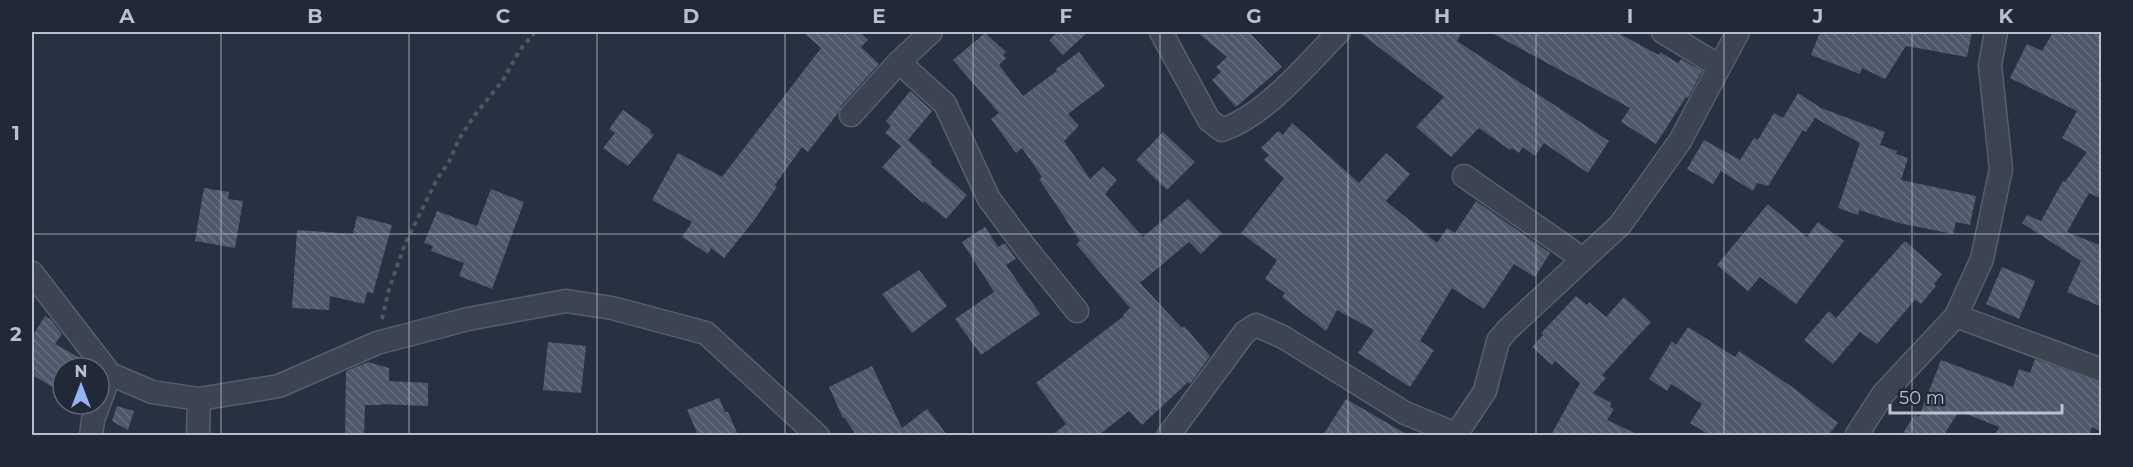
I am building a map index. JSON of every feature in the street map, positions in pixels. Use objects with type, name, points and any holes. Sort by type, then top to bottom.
[{"type":"street","points":[[850,115],[899,62],[931,32]]},
{"type":"street","points":[[1161,32],[1209,120],[1222,130],[1238,125],[1285,88],[1339,32]]},
{"type":"street","points":[[1663,32],[1719,66]]},
{"type":"street","points":[[1168,435],[1245,332],[1256,325],[1283,337],[1406,413],[1456,435],[1485,391],[1498,341],[1502,335],[1620,225],[1680,141],[1738,32]]},
{"type":"street","points":[[1856,435],[1883,394],[1956,316],[1982,259],[2001,168],[1990,65],[1996,32]]},
{"type":"street","points":[[899,62],[945,104],[989,199],[1077,311]]},
{"type":"street","points":[[1464,176],[1583,259]]},
{"type":"street","points":[[32,273],[96,356]]},
{"type":"street","points":[[111,374],[152,392],[199,399],[279,386],[377,343],[468,319],[566,301],[612,308],[706,333],[818,435]]},
{"type":"street","points":[[1956,316],[2102,370]]},
{"type":"street","points":[[198,435],[199,399]]},
{"type":"street","points":[[91,435],[94,416]]},
{"type":"path","points":[[377,343],[389,289],[398,263],[437,179],[474,116],[503,80],[520,50],[535,32]]},
{"type":"building","points":[[803,32],[859,32],[868,40],[861,47],[879,64],[841,106],[808,152],[802,147],[752,223],[724,258],[711,248],[708,254],[682,237],[692,222],[652,200],[678,153],[722,177],[821,48]]},
{"type":"building","points":[[1058,32],[1088,32],[1063,55],[1049,40]]},
{"type":"building","points":[[1197,32],[1249,32],[1282,67],[1236,107],[1212,80],[1221,72],[1216,67],[1227,57]]},
{"type":"building","points":[[1359,32],[1462,32],[1457,41],[1609,141],[1588,173],[1544,143],[1535,156],[1523,147],[1519,153],[1512,148],[1510,150],[1479,128],[1451,157],[1416,127],[1444,97]]},
{"type":"building","points":[[1490,32],[1616,32],[1659,55],[1660,52],[1678,63],[1681,59],[1702,71],[1688,98],[1686,97],[1656,144],[1621,122],[1630,108]]},
{"type":"building","points":[[1820,32],[1972,32],[1967,57],[1906,46],[1885,79],[1862,68],[1860,74],[1811,55]]},
{"type":"building","points":[[2053,32],[2102,32],[2102,199],[2089,193],[2067,232],[2102,246],[2102,307],[2067,292],[2081,261],[2022,223],[2027,215],[2041,221],[2063,181],[2065,182],[2087,152],[2062,138],[2077,111],[2010,78],[2027,44],[2042,51]]},
{"type":"building","points":[[985,33],[1006,52],[1003,55],[1006,58],[999,65],[1023,96],[1079,52],[1105,86],[1068,114],[1079,126],[1064,141],[1090,179],[1103,167],[1117,180],[1105,194],[1143,237],[1188,199],[1222,233],[1201,254],[1189,242],[1140,283],[1182,328],[1184,326],[1210,356],[1190,384],[1188,382],[1142,425],[1129,411],[1099,435],[1052,435],[1066,424],[1036,383],[1124,316],[1130,308],[1076,244],[1080,241],[1039,179],[1042,177],[1022,148],[1016,153],[991,119],[999,113],[953,60]]},
{"type":"building","points":[[910,91],[932,111],[908,140],[932,162],[931,164],[967,195],[946,219],[924,201],[923,203],[882,167],[901,146],[885,133],[891,126],[886,121]]},
{"type":"building","points":[[1798,93],[1821,108],[1885,132],[1880,145],[1908,158],[1901,180],[1976,196],[1970,225],[1956,222],[1953,234],[1899,223],[1859,210],[1858,215],[1838,208],[1860,143],[1815,118],[1806,132],[1803,130],[1768,186],[1757,183],[1753,191],[1721,171],[1713,184],[1687,169],[1704,140],[1740,160],[1754,138],[1758,140],[1774,113],[1783,118]]},
{"type":"building","points":[[623,110],[651,130],[650,132],[654,135],[628,166],[603,148],[615,133],[609,129]]},
{"type":"building","points":[[1292,123],[1359,183],[1386,153],[1410,174],[1386,201],[1437,243],[1447,228],[1455,233],[1476,201],[1550,253],[1535,277],[1514,264],[1484,309],[1452,288],[1420,341],[1434,350],[1410,387],[1358,353],[1374,330],[1337,310],[1326,331],[1282,297],[1285,293],[1265,279],[1277,260],[1241,233],[1284,178],[1264,160],[1269,155],[1261,148],[1278,131],[1283,135]]},
{"type":"building","points":[[1163,132],[1195,162],[1167,190],[1136,160]]},
{"type":"building","points":[[204,188],[229,192],[228,199],[243,201],[235,248],[195,241]]},
{"type":"building","points":[[491,189],[524,202],[492,289],[459,276],[464,263],[431,251],[433,246],[424,243],[437,211],[477,226]]},
{"type":"building","points":[[1768,204],[1807,237],[1818,222],[1844,241],[1796,304],[1760,277],[1748,291],[1717,265]]},
{"type":"building","points":[[357,216],[392,225],[373,293],[367,292],[364,304],[330,296],[329,310],[292,308],[297,230],[353,234]]},
{"type":"building","points":[[985,227],[998,247],[1005,243],[1016,259],[1006,265],[1040,314],[981,355],[955,319],[994,292],[962,242]]},
{"type":"building","points":[[1905,241],[1942,274],[1934,284],[1936,286],[1921,304],[1915,300],[1877,344],[1860,332],[1833,364],[1804,340],[1829,311],[1836,318]]},
{"type":"building","points":[[2002,267],[2035,281],[2019,319],[1986,304]]},
{"type":"building","points":[[919,270],[947,306],[912,333],[882,294]]},
{"type":"building","points":[[1576,296],[1587,305],[1589,302],[1606,317],[1624,297],[1651,322],[1602,375],[1606,378],[1593,393],[1611,403],[1610,407],[1614,409],[1607,420],[1639,435],[1551,435],[1580,383],[1555,361],[1552,365],[1532,347],[1543,335],[1541,333]]},
{"type":"building","points":[[45,316],[62,334],[55,344],[76,356],[51,356],[51,386],[32,375],[32,337]]},
{"type":"building","points":[[1688,327],[1735,357],[1739,351],[1795,389],[1838,423],[1828,435],[1709,435],[1690,423],[1702,404],[1671,384],[1667,391],[1649,379],[1672,341],[1676,345]]},
{"type":"building","points":[[548,342],[586,346],[581,393],[543,390]]},
{"type":"building","points":[[2035,359],[2102,383],[2102,432],[2092,427],[2089,435],[1995,435],[1999,427],[1959,411],[1945,433],[1950,435],[1902,435],[1915,414],[1919,417],[1941,360],[2013,387],[2019,369],[2030,373]]},
{"type":"building","points":[[368,362],[389,368],[389,381],[428,383],[428,406],[365,405],[364,435],[345,435],[346,371]]},
{"type":"building","points":[[872,366],[902,428],[927,409],[947,435],[856,435],[843,418],[829,387]]},
{"type":"building","points":[[719,398],[738,435],[698,435],[687,410]]},
{"type":"building","points":[[1346,399],[1365,410],[1408,435],[1323,435]]},
{"type":"building","points":[[117,406],[134,411],[128,430],[112,421]]}]
